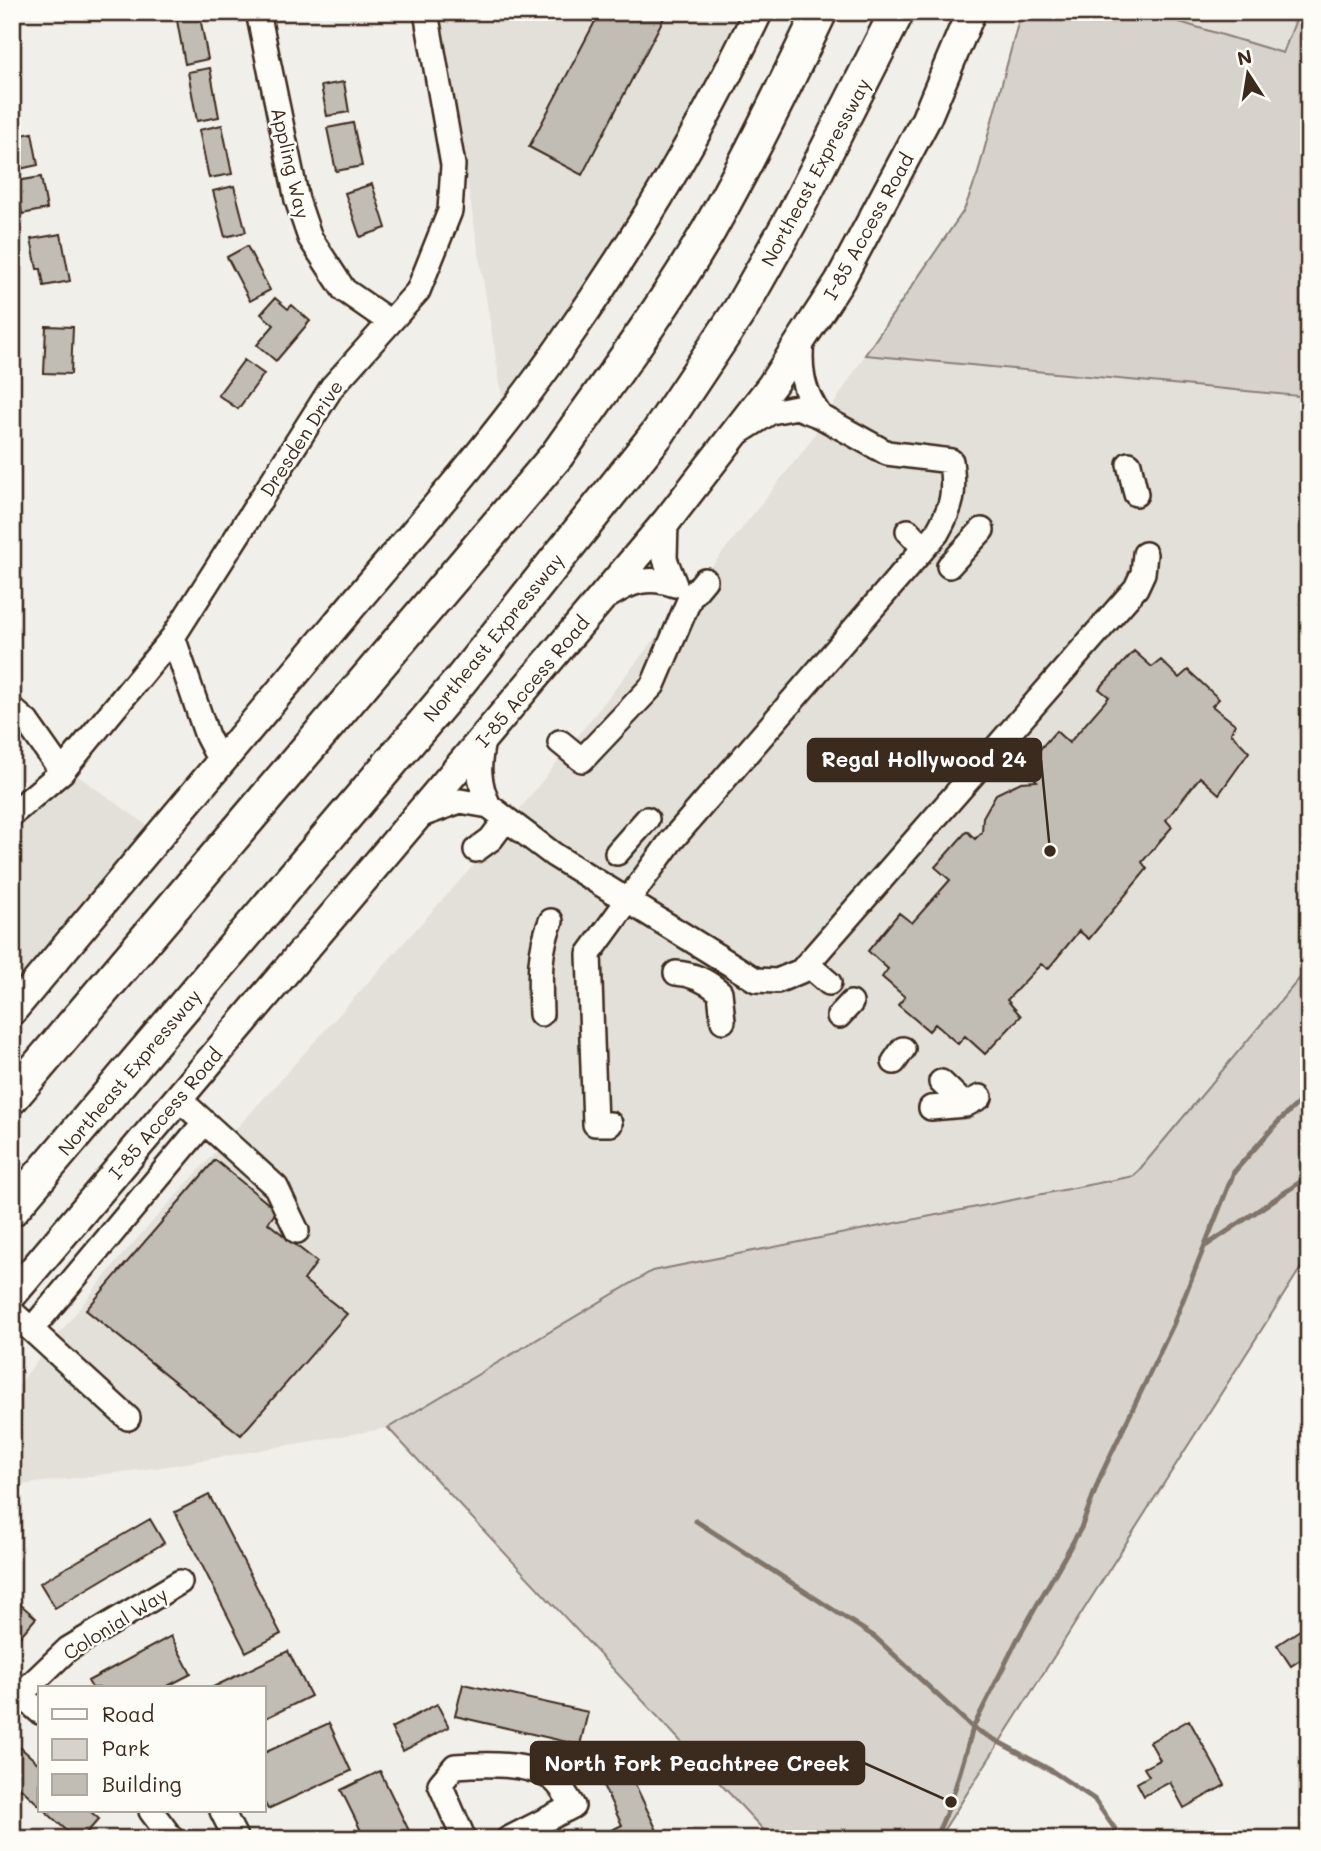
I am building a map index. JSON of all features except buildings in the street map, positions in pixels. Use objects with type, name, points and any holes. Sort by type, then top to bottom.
[{"type":"highway","points":[[12,1097],[557,454],[633,348],[708,231],[783,90],[820,12]]},
{"type":"highway","name":"Northeast Expressway","points":[[12,1209],[460,681],[657,433],[740,310],[796,213],[897,12]]},
{"type":"main road","points":[[12,1011],[472,463],[563,344],[636,236],[682,159],[730,72],[758,12]]},
{"type":"main road","name":"I-85 Access Road","points":[[12,1295],[666,522],[735,434],[839,282],[926,119],[971,12]]},
{"type":"street","name":"Appling Way","points":[[258,12],[296,200],[310,238],[344,289],[390,322]]},
{"type":"street","name":"Dresden Drive","points":[[12,814],[61,772],[173,637],[332,387],[418,291],[450,211],[453,165],[426,12]]},
{"type":"street","points":[[802,339],[800,375],[808,399],[820,416]]},
{"type":"street","points":[[610,1124],[595,1124],[589,954],[671,841],[924,548],[951,508],[954,487],[951,461],[887,453],[820,416],[797,407],[784,407],[735,434]]},
{"type":"street","points":[[1129,464],[1136,494]]},
{"type":"street","points":[[596,605],[634,582],[646,579],[658,579],[675,586],[665,559],[666,522]]},
{"type":"street","points":[[949,566],[982,530]]},
{"type":"street","points":[[908,531],[924,548]]},
{"type":"street","points":[[415,818],[460,801],[475,801],[498,812],[554,855],[756,980],[777,981],[801,971],[1136,588],[1143,573],[1145,554]]},
{"type":"street","points":[[560,742],[582,761],[653,685],[690,598],[705,580]]},
{"type":"street","points":[[173,637],[207,736],[221,763]]},
{"type":"street","points":[[12,709],[27,722],[61,772]]},
{"type":"street","points":[[484,736],[478,770],[482,790],[498,812]]},
{"type":"street","points":[[476,850],[491,839],[498,812]]},
{"type":"street","points":[[617,853],[647,819]]},
{"type":"street","points":[[541,1014],[540,967],[544,939],[551,921]]},
{"type":"street","points":[[807,964],[829,984]]},
{"type":"street","points":[[676,973],[690,974],[709,982],[720,992],[723,1021]]},
{"type":"street","points":[[931,1108],[972,1101],[941,1082]]},
{"type":"street","points":[[178,1098],[276,1187],[297,1231]]},
{"type":"street","points":[[32,1329],[204,1123]]},
{"type":"street","points":[[12,1312],[128,1418]]},
{"type":"street","name":"Colonial Way","points":[[38,1710],[16,1691],[68,1649],[180,1582]]},
{"type":"street","points":[[464,1839],[440,1784],[455,1766],[485,1764],[529,1770],[554,1780],[573,1806],[508,1839]]},
{"type":"street","points":[[152,1812],[172,1839]]},
{"type":"street","points":[[222,1812],[236,1839]]},
{"type":"shaded area","points":[[417,12],[746,12],[687,158],[503,402],[466,175]]},
{"type":"shaded area","points":[[1146,12],[1299,12],[1283,53]]},
{"type":"shaded area","points":[[865,355],[1309,397],[1309,967],[1134,1176],[652,1271],[388,1428],[162,1467],[12,1486],[12,1393],[118,1260],[490,847],[807,446]]},
{"type":"shaded area","points":[[60,763],[165,838],[12,1011],[12,804]]},
{"type":"green space","points":[[1021,12],[1146,12],[1283,53],[1299,12],[1309,12],[1309,397],[865,355],[964,210],[978,173]]},
{"type":"green space","points":[[1309,967],[1309,1255],[938,1839],[772,1839],[388,1428],[652,1271],[1134,1176]]},
{"type":"waterway","points":[[935,1839],[951,1802],[973,1728],[1017,1640],[1081,1528],[1101,1475],[1173,1325],[1234,1172],[1278,1122],[1309,1093]]},
{"type":"waterway","points":[[1207,1245],[1309,1176]]},
{"type":"waterway","points":[[696,1521],[875,1637],[973,1728],[1052,1771],[1094,1799],[1122,1839]]},
{"type":"place","name":"Regal Hollywood 24","points":[[1050,851]]},
{"type":"place","name":"North Fork Peachtree Creek","points":[[951,1802]]}]
